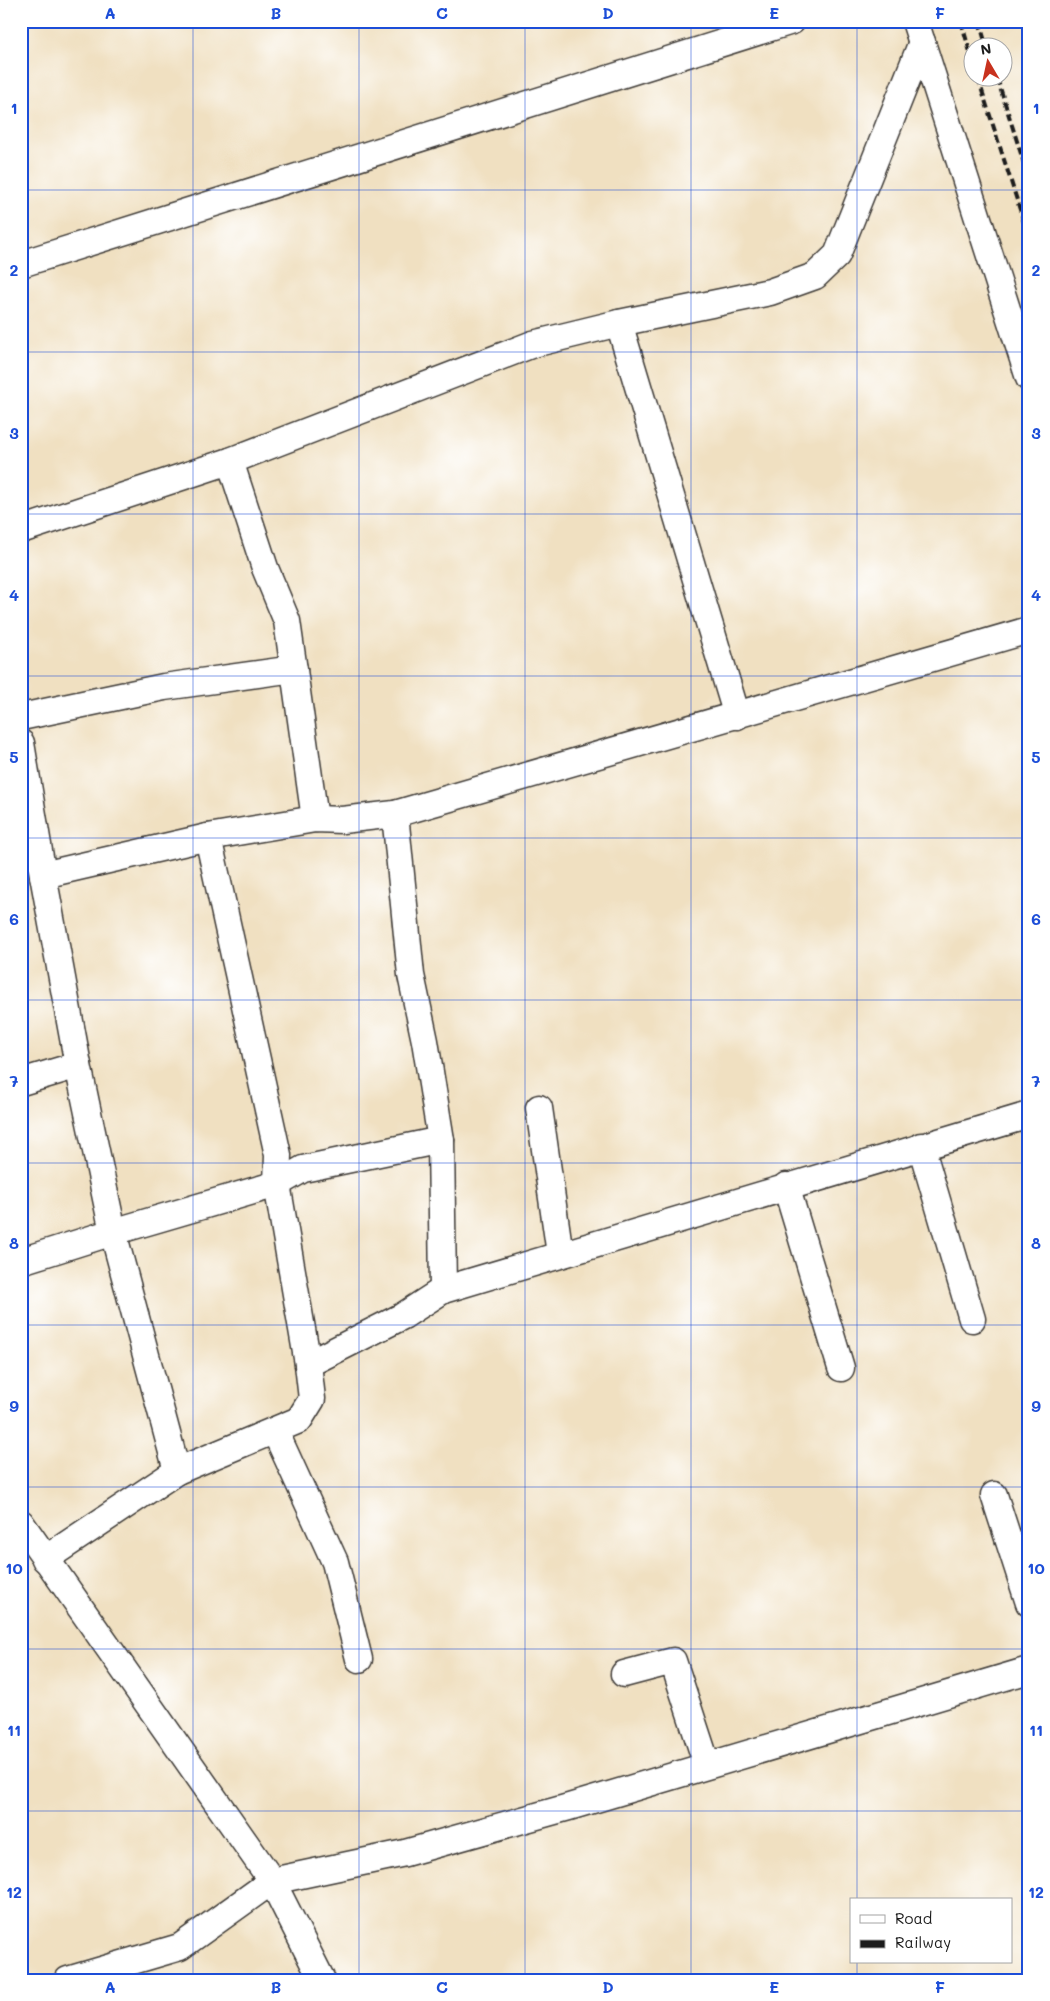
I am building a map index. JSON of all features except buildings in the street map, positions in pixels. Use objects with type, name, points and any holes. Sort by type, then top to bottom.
[{"type":"street","points":[[21,264],[792,21]]},
{"type":"street","points":[[21,530],[230,461],[533,344],[619,323],[770,292],[815,276],[837,255],[919,32]]},
{"type":"street","points":[[919,32],[1029,378]]},
{"type":"street","points":[[619,323],[737,716]]},
{"type":"street","points":[[230,461],[265,568],[287,621],[315,819]]},
{"type":"street","points":[[43,875],[208,838],[315,819],[342,820],[395,814],[1029,630]]},
{"type":"street","points":[[21,717],[164,687],[294,669]]},
{"type":"street","points":[[21,742],[78,1065],[113,1232],[177,1471]]},
{"type":"street","points":[[395,814],[411,975],[425,1040],[441,1140],[443,1290]]},
{"type":"street","points":[[45,1558],[177,1471],[299,1420],[312,1399],[308,1364],[277,1184],[278,1155],[208,838]]},
{"type":"street","points":[[21,1082],[78,1065]]},
{"type":"street","points":[[539,1108],[560,1254]]},
{"type":"street","points":[[308,1364],[404,1316],[443,1290],[786,1186],[1029,1115]]},
{"type":"street","points":[[21,1261],[277,1184],[303,1169],[441,1140]]},
{"type":"street","points":[[921,1146],[972,1319]]},
{"type":"street","points":[[786,1186],[841,1368]]},
{"type":"street","points":[[275,1431],[336,1562],[360,1659]]},
{"type":"street","points":[[994,1495],[1029,1603]]},
{"type":"street","points":[[21,1523],[272,1881],[322,1980]]},
{"type":"street","points":[[624,1674],[673,1661],[707,1765]]},
{"type":"street","points":[[68,1980],[180,1947],[272,1881],[405,1853],[1029,1670]]},
{"type":"railway","points":[[961,21],[966,38]]},
{"type":"railway","points":[[979,21],[984,38]]},
{"type":"railway","points":[[981,88],[1029,238]]},
{"type":"railway","points":[[1000,88],[1029,179]]}]
